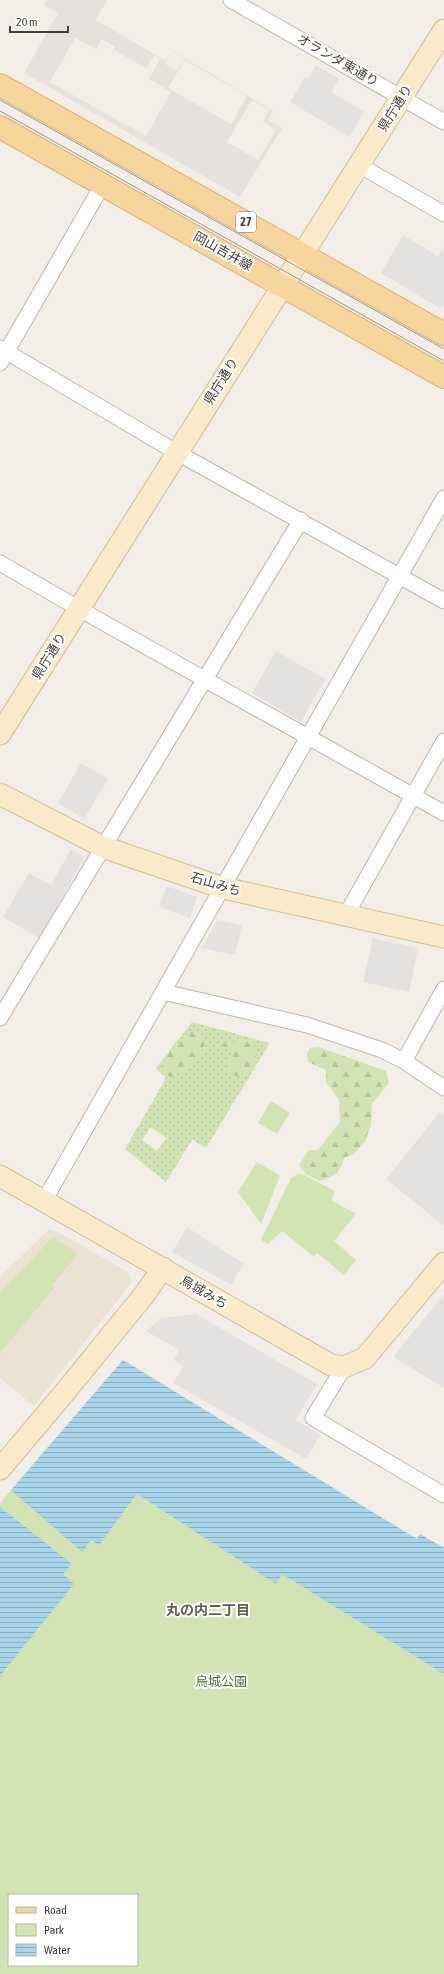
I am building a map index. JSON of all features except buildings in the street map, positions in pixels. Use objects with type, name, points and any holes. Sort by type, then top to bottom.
[{"type":"main road","name":"27","points":[[0,85],[444,334]]},
{"type":"main road","name":"岡山吉井線","points":[[0,127],[283,284],[444,377]]},
{"type":"street","name":"オランダ東通り","points":[[231,0],[444,122]]},
{"type":"street","name":"県庁通り","points":[[0,734],[176,452],[444,30]]},
{"type":"street","points":[[359,165],[444,214]]},
{"type":"street","points":[[103,184],[2,354],[444,601]]},
{"type":"street","points":[[44,1201],[401,576],[444,498]]},
{"type":"street","points":[[0,1018],[301,520]]},
{"type":"street","points":[[0,563],[79,609],[444,813]]},
{"type":"street","points":[[346,915],[444,741]]},
{"type":"street","name":"石山みち","points":[[0,794],[103,847],[223,888],[444,937]]},
{"type":"street","points":[[404,1061],[444,989]]},
{"type":"street","points":[[163,992],[307,1025],[382,1050],[404,1061],[444,1088]]},
{"type":"street","name":"烏城みち","points":[[0,1176],[331,1365],[344,1367]]},
{"type":"street","points":[[444,1263],[365,1358],[344,1367],[313,1418],[444,1495]]},
{"type":"street","points":[[0,1469],[84,1369],[144,1295],[163,1268]]},
{"type":"shaded area","points":[[47,0],[107,0],[96,20],[166,61],[173,51],[273,111],[268,120],[282,128],[240,197],[24,73],[58,13],[44,5]],"holes":[[[75,38],[96,49],[102,39],[115,47],[114,50],[146,68],[154,55],[160,59],[149,79],[171,92],[146,136],[50,82]],[[173,52],[185,59],[177,71],[165,64]],[[185,60],[247,96],[231,124],[168,88]],[[252,100],[269,110],[263,122],[276,130],[258,160],[227,142]]]},
{"type":"shaded area","points":[[316,65],[339,79],[331,92],[364,112],[349,137],[290,102],[305,77],[308,78]]},
{"type":"shaded area","points":[[403,235],[438,256],[444,247],[444,304],[441,309],[381,273]]},
{"type":"shaded area","points":[[276,651],[325,679],[301,722],[252,693]]},
{"type":"shaded area","points":[[81,763],[108,779],[84,819],[58,803]]},
{"type":"shaded area","points":[[71,849],[85,857],[39,938],[3,917],[29,873],[51,885]]},
{"type":"shaded area","points":[[167,886],[197,897],[190,918],[159,907]]},
{"type":"shaded area","points":[[217,920],[242,925],[235,955],[202,948]]},
{"type":"shaded area","points":[[373,938],[418,948],[409,992],[363,982]]},
{"type":"shaded area","points":[[440,1112],[444,1115],[444,1226],[386,1179]]},
{"type":"shaded area","points":[[187,1227],[244,1264],[231,1285],[172,1252]]},
{"type":"shaded area","points":[[49,1229],[60,1233],[128,1272],[132,1282],[34,1406],[0,1378],[0,1277]]},
{"type":"shaded area","points":[[444,1294],[444,1388],[393,1357]]},
{"type":"shaded area","points":[[196,1314],[317,1384],[296,1420],[320,1435],[306,1459],[173,1383],[183,1366],[174,1360],[179,1350],[146,1331],[161,1318]]},
{"type":"green space","points":[[192,1022],[270,1043],[206,1148],[192,1140],[166,1182],[125,1149],[166,1078],[156,1068]],"holes":[[[151,1127],[166,1138],[157,1151],[142,1140]]]},
{"type":"green space","points":[[193,1030],[200,1031],[203,1036],[204,1046],[200,1055],[190,1069],[180,1072],[172,1078],[164,1072],[164,1061],[174,1046]]},
{"type":"green space","points":[[220,1039],[230,1043],[250,1040],[257,1050],[255,1066],[239,1077],[229,1074],[228,1060],[231,1053],[217,1040]]},
{"type":"green space","points":[[319,1047],[386,1071],[389,1083],[372,1104],[371,1125],[365,1141],[354,1154],[344,1158],[336,1174],[319,1181],[306,1174],[299,1165],[309,1150],[318,1150],[340,1122],[339,1100],[326,1082],[326,1070],[308,1062],[307,1053],[310,1048]]},
{"type":"green space","points":[[271,1101],[290,1113],[277,1134],[258,1123]]},
{"type":"green space","points":[[257,1162],[280,1176],[261,1224],[238,1192]]},
{"type":"green space","points":[[300,1173],[335,1191],[331,1200],[356,1214],[334,1241],[356,1260],[344,1275],[317,1253],[314,1257],[282,1231],[268,1244],[261,1240],[291,1178]]},
{"type":"green space","points":[[53,1237],[78,1254],[52,1285],[54,1288],[0,1353],[0,1293]]},
{"type":"green space","name":"烏城公園","points":[[123,1360],[417,1539],[420,1534],[444,1548],[444,1974],[0,1974],[0,1503]]},
{"type":"water","points":[[123,1360],[417,1539],[420,1534],[444,1548],[444,1674],[282,1574],[276,1584],[137,1494],[99,1545],[91,1540],[82,1552],[11,1490]]},
{"type":"water","points":[[0,1507],[72,1564],[63,1574],[74,1584],[0,1676]]},
{"type":"tram line","points":[[0,100],[444,349]]},
{"type":"tram line","points":[[0,111],[444,361]]},
{"type":"district","name":"丸の内二丁目","points":[[208,1610]]}]
